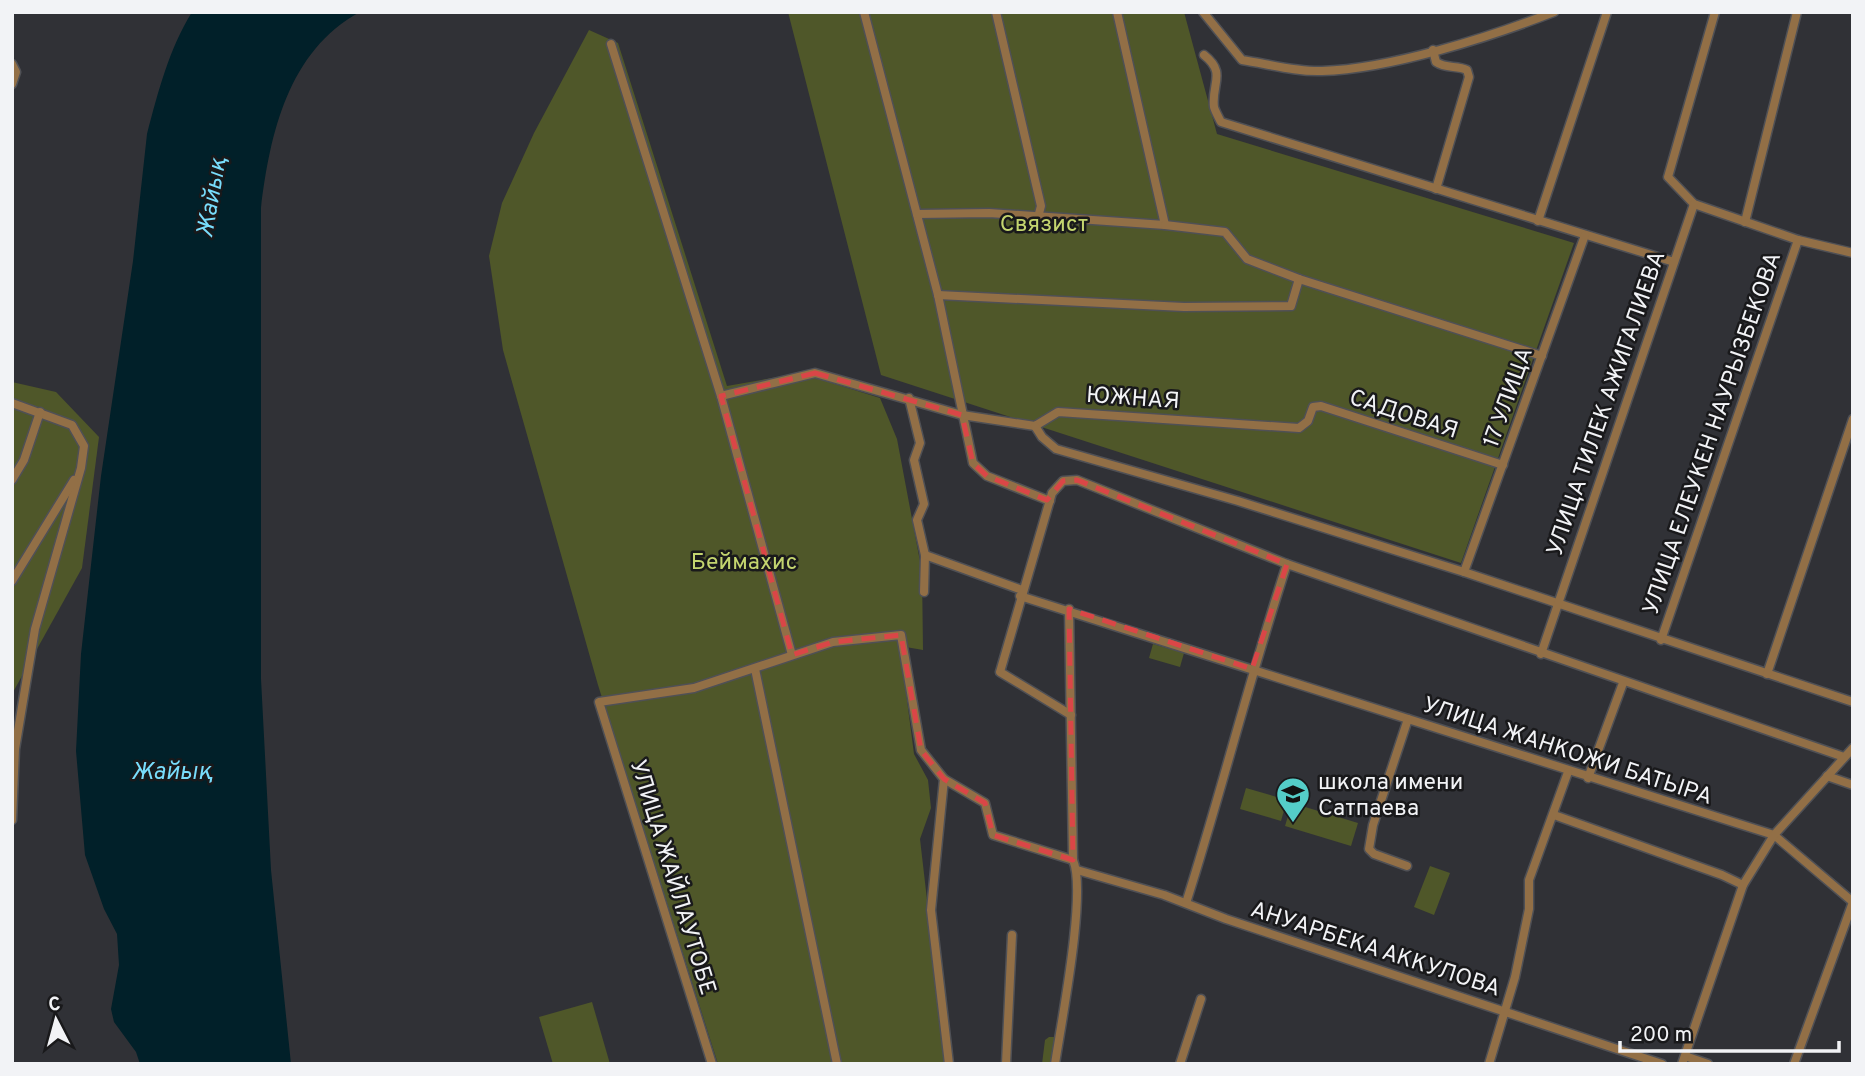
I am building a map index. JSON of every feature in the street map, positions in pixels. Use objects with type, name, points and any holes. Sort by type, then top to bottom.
[{"type":"street","points":[[864,12],[938,295],[973,463],[978,471],[1051,497]]},
{"type":"street","points":[[996,12],[1041,206],[1038,217]]},
{"type":"street","points":[[1116,12],[1165,225]]},
{"type":"street","points":[[1203,12],[1242,61],[1321,71],[1392,60],[1433,50],[1503,32],[1554,12]]},
{"type":"street","points":[[1538,221],[1607,12]]},
{"type":"street","points":[[1715,12],[1668,177],[1694,204],[1798,240],[1853,253]]},
{"type":"street","points":[[1745,222],[1797,12]]},
{"type":"street","points":[[611,44],[721,396],[792,655]]},
{"type":"street","points":[[1433,50],[1436,62],[1448,67],[1460,66],[1467,70],[1469,77],[1436,189]]},
{"type":"street","points":[[1204,55],[1214,62],[1218,77],[1214,107],[1221,122],[1674,262]]},
{"type":"street","points":[[12,64],[16,72],[12,84]]},
{"type":"street","name":"УЛИЦА ТИЛЕК АЖИГАЛИЕВА","points":[[1541,654],[1556,602],[1694,204]]},
{"type":"street","points":[[916,214],[989,213],[1165,225],[1226,232],[1247,259],[1299,279],[1542,356]]},
{"type":"street","name":"17 УЛИЦА","points":[[1464,572],[1585,235]]},
{"type":"street","name":"УЛИЦА ЕЛЕУКЕН НАУРЫЗБЕКОВА","points":[[1661,640],[1798,240]]},
{"type":"street","points":[[938,295],[1184,307],[1291,306],[1299,279]]},
{"type":"street","points":[[721,396],[816,373],[909,397],[962,415],[1035,426],[1042,437],[1056,449],[1238,501],[1464,572],[1853,702]]},
{"type":"street","points":[[909,397],[920,443],[914,460],[924,504],[917,520],[925,555],[924,592]]},
{"type":"street","points":[[12,403],[72,425],[84,446],[81,468],[35,629],[15,749],[12,820]]},
{"type":"street","name":"САДОВАЯ","points":[[1305,425],[1313,407],[1321,406],[1503,465]]},
{"type":"street","points":[[12,480],[24,460],[40,412]]},
{"type":"street","name":"ЮЖНАЯ","points":[[1035,426],[1058,412],[1299,428],[1305,425]]},
{"type":"street","points":[[1767,674],[1853,419]]},
{"type":"street","points":[[12,581],[81,468]]},
{"type":"street","points":[[1071,715],[1000,672],[1051,497],[1063,481],[1077,480],[1287,564],[1623,683],[1844,757]]},
{"type":"street","name":"УЛИЦА ЖАНКОЖИ БАТЫРА","points":[[925,555],[1069,609],[1568,772],[1774,835],[1853,902]]},
{"type":"street","points":[[1186,903],[1212,820],[1252,669],[1287,564]]},
{"type":"street","points":[[1055,1064],[1076,915],[1069,609]]},
{"type":"street","points":[[837,1064],[755,669],[833,642],[901,635],[921,750],[944,779],[985,803],[993,835],[1073,860]]},
{"type":"street","name":"УЛИЦА ЖАЙЛАУТОБЕ","points":[[712,1064],[599,702],[694,688],[755,669]]},
{"type":"street","points":[[1588,778],[1623,683]]},
{"type":"street","points":[[1407,866],[1374,854],[1369,849],[1373,825],[1408,719]]},
{"type":"street","points":[[1708,1064],[1684,1060],[1743,885],[1774,835],[1853,748]]},
{"type":"street","points":[[1489,1064],[1505,1012],[1529,909],[1529,880],[1568,772]]},
{"type":"street","points":[[1827,776],[1853,785]]},
{"type":"street","points":[[944,779],[931,910],[949,1064]]},
{"type":"street","points":[[1554,815],[1723,875],[1743,885]]},
{"type":"street","name":"АНУАРБЕКА АККУЛОВА","points":[[1077,870],[1186,903],[1662,1064]]},
{"type":"street","points":[[1794,1064],[1853,902]]},
{"type":"street","points":[[1006,1064],[1012,936]]},
{"type":"street","points":[[1180,1064],[1201,999]]},
{"type":"highlighted area","points":[[815,373],[962,415],[973,463],[987,476],[1047,500],[1063,481],[1077,480],[1287,564],[1252,669],[1069,609],[1073,860],[993,835],[985,803],[944,779],[921,750],[901,635],[833,642],[792,655],[721,396]]},
{"type":"green space","name":"Связист","points":[[788,12],[1184,12],[1217,134],[1574,243],[1461,563],[881,375]]},
{"type":"green space","name":"Беймахис","points":[[589,30],[618,43],[727,386],[800,373],[880,398],[897,439],[922,572],[923,650],[900,646],[914,754],[928,780],[931,808],[920,839],[946,1064],[718,1064],[598,685],[503,350],[489,256],[502,203],[534,133]]},
{"type":"green space","points":[[12,382],[56,392],[99,437],[82,568],[12,694]]},
{"type":"green space","points":[[1153,644],[1184,653],[1180,667],[1149,658]]},
{"type":"green space","points":[[1246,788],[1287,800],[1281,821],[1240,809]]},
{"type":"green space","points":[[1292,803],[1358,823],[1351,846],[1285,826]]},
{"type":"green space","points":[[1430,866],[1450,873],[1434,915],[1414,907]]},
{"type":"green space","points":[[592,1002],[610,1064],[553,1064],[539,1017]]},
{"type":"green space","points":[[1056,1037],[1052,1064],[1042,1064],[1045,1040]]},
{"type":"water","name":"Жайық","points":[[192,12],[360,12],[335,29],[315,49],[299,72],[277,124],[261,208],[261,679],[271,870],[291,1064],[140,1064],[136,1052],[114,1022],[111,1009],[119,965],[117,934],[104,909],[85,855],[76,751],[81,654],[101,476],[133,261],[147,134],[171,56]]},
{"type":"place","name":"школа имени Сатпаева","points":[[1293,824]]}]
